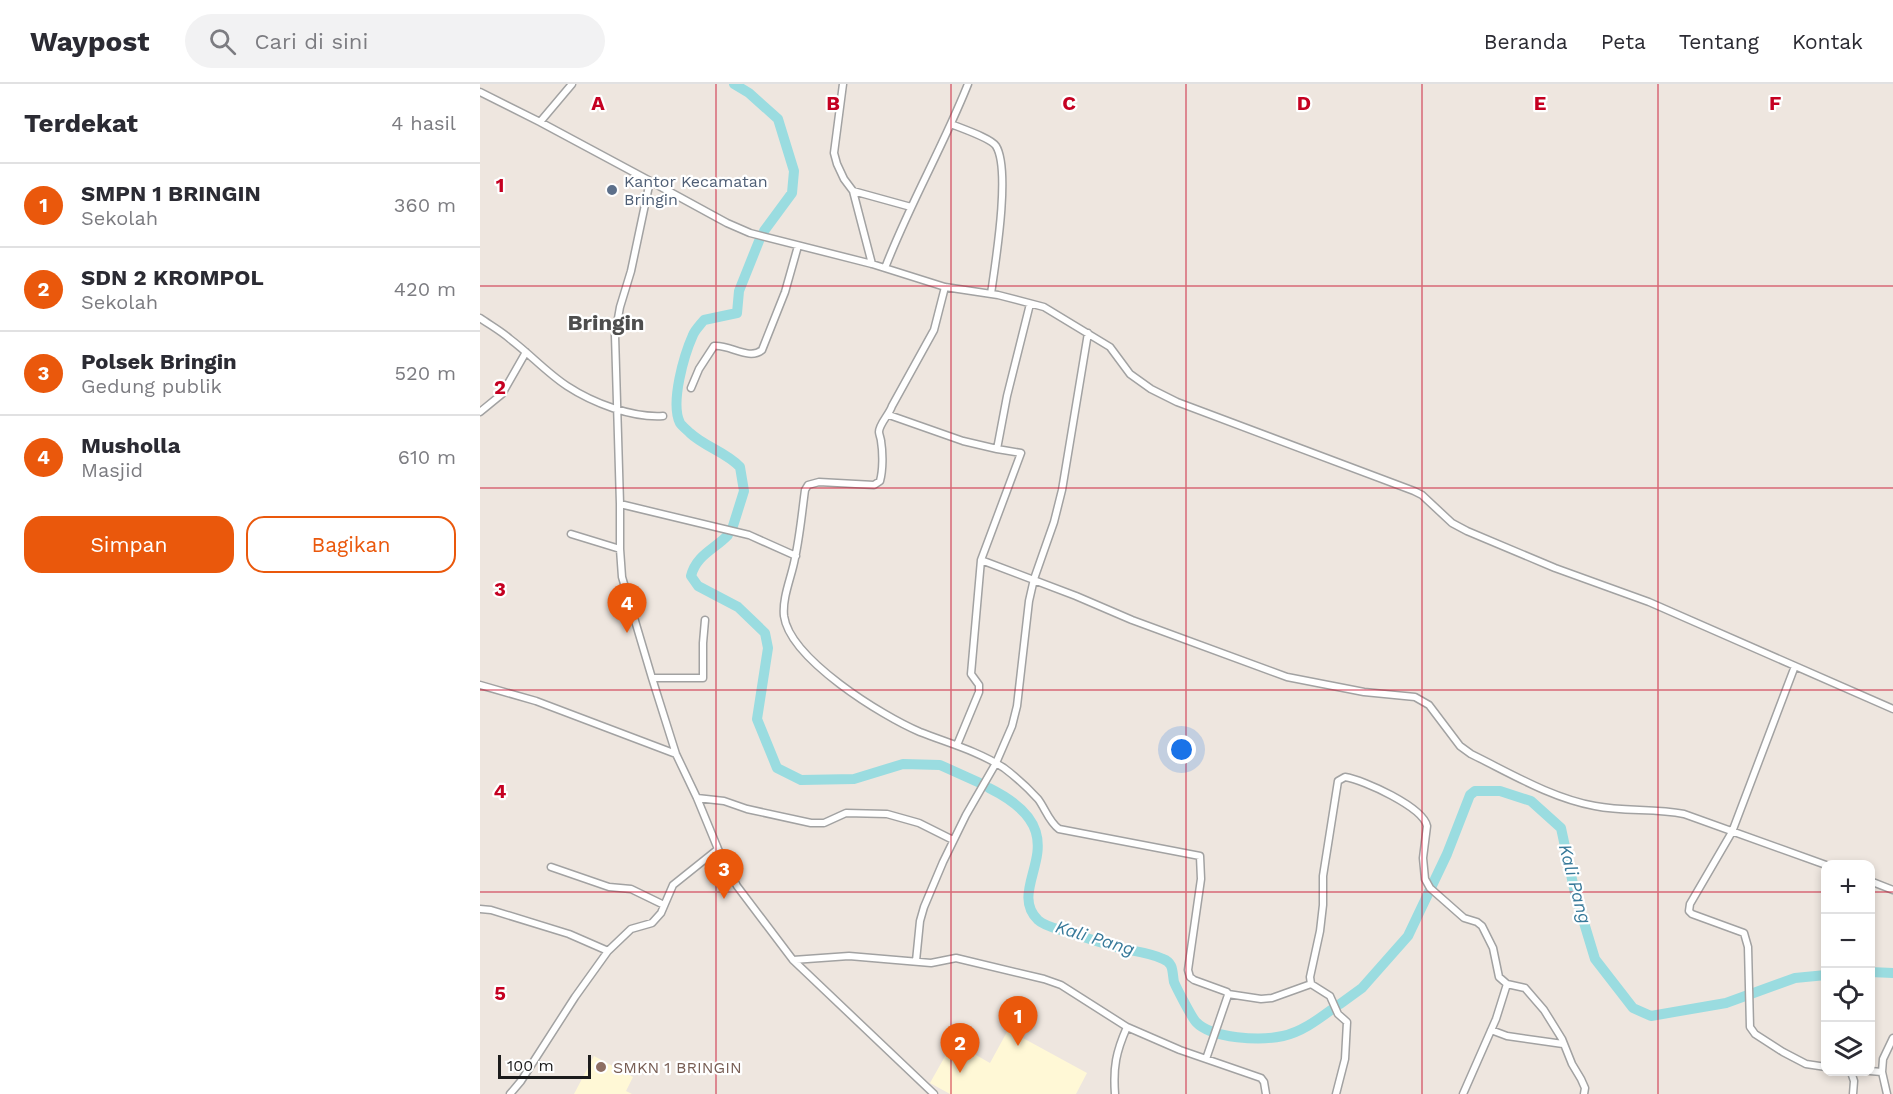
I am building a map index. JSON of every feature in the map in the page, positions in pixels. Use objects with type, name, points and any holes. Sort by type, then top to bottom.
[{"type":"street","points":[[540,122],[572,84]]},
{"type":"street","points":[[843,84],[834,153],[844,179],[853,191],[872,264]]},
{"type":"street","points":[[885,268],[901,227],[968,84]]},
{"type":"street","points":[[480,92],[750,233],[872,264],[945,287],[991,294],[1044,307],[1110,346],[1130,374],[1177,402],[1414,491],[1422,495],[1452,523],[1467,531],[1554,568],[1649,602],[1893,708]]},
{"type":"street","points":[[951,124],[991,141],[998,152],[1002,171],[1001,211],[991,294]]},
{"type":"street","points":[[650,181],[632,271],[620,307],[615,335],[622,577],[652,678],[676,754],[737,886],[793,960],[934,1094]]},
{"type":"street","points":[[853,191],[911,207]]},
{"type":"street","points":[[692,388],[699,369],[714,346],[754,354],[762,350],[784,292],[798,246]]},
{"type":"street","points":[[945,287],[934,330],[889,415],[883,420],[879,432],[882,442],[880,481],[874,485],[819,482],[808,485],[805,490],[785,603],[784,615],[787,627],[797,645],[819,668],[888,716],[996,763],[1037,798],[1059,829],[1200,856],[1201,879],[1188,970],[1190,977],[1194,980],[1228,994],[1261,999],[1272,998],[1311,984]]},
{"type":"street","points":[[997,449],[1030,304]]},
{"type":"street","points":[[480,318],[566,385],[617,411],[651,417],[663,416]]},
{"type":"street","points":[[916,961],[920,921],[924,907],[953,840],[996,763],[1012,726],[1017,706],[1034,579],[1054,522],[1062,490],[1088,333]]},
{"type":"street","points":[[480,412],[502,394],[526,352]]},
{"type":"street","points":[[889,415],[963,441],[1021,453],[981,560],[971,675],[980,685],[957,745]]},
{"type":"street","points":[[620,504],[749,535],[795,556]]},
{"type":"street","points":[[571,534],[620,549]]},
{"type":"street","points":[[981,560],[1034,579],[1132,620],[1287,677],[1364,692],[1416,697],[1429,705],[1460,746],[1470,754],[1555,794],[1596,806],[1628,811],[1663,810],[1684,813],[1821,863]]},
{"type":"street","points":[[652,678],[703,678],[705,620]]},
{"type":"street","points":[[1795,666],[1732,832],[1690,904],[1689,911],[1692,915],[1744,933],[1748,946],[1750,1028],[1755,1034],[1806,1064],[1821,1066]]},
{"type":"street","points":[[480,685],[536,701],[676,754]]},
{"type":"street","points":[[1336,1094],[1345,1059],[1347,1022],[1338,1014],[1330,996],[1311,984],[1310,977],[1316,955],[1323,905],[1323,876],[1328,837],[1338,781],[1345,777],[1373,786],[1415,810],[1426,822],[1422,858],[1425,879],[1430,888],[1464,918],[1482,926],[1493,948],[1499,977],[1507,984],[1525,988],[1544,1010],[1585,1088],[1584,1094]]},
{"type":"street","points":[[697,798],[724,801],[747,809],[811,823],[832,821],[846,813],[887,814],[919,823],[953,840]]},
{"type":"street","points":[[510,1094],[617,940],[631,929],[652,923],[661,913],[673,885],[718,849]]},
{"type":"street","points":[[551,867],[609,888],[631,889],[664,905]]},
{"type":"street","points":[[1875,883],[1893,890]]},
{"type":"street","points":[[480,909],[491,910],[559,931],[608,951]]},
{"type":"street","points":[[793,960],[849,956],[931,963],[956,958],[1044,979],[1070,990],[1127,1027],[1180,1050],[1261,1078],[1266,1094]]},
{"type":"street","points":[[1463,1094],[1491,1030],[1507,984]]},
{"type":"street","points":[[1206,1059],[1228,994]]},
{"type":"street","points":[[1116,1094],[1113,1072],[1115,1059],[1127,1027]]},
{"type":"street","points":[[1491,1030],[1507,1036],[1563,1044]]},
{"type":"street","points":[[1887,1094],[1882,1072],[1883,1059],[1893,1038]]},
{"type":"street","points":[[1875,1071],[1882,1072]]},
{"type":"street","points":[[1852,1076],[1853,1094]]},
{"type":"shaded area","points":[[1008,1030],[1087,1073],[1076,1094],[950,1094],[930,1083],[953,1042],[990,1063]]},
{"type":"shaded area","name":"SMKN 1 BRINGIN","points":[[594,1056],[633,1077],[626,1091],[632,1094],[574,1094]]},
{"type":"waterway","name":"Kali Pang","points":[[734,84],[749,93],[778,119],[794,171],[792,193],[764,231]]},
{"type":"waterway","name":"Kali Pang","points":[[733,526],[744,491],[740,467],[696,438],[681,424],[677,414],[677,392],[686,354],[696,329],[704,320],[737,313],[739,291],[759,241]]},
{"type":"waterway","name":"Kali Pang","points":[[728,535],[701,557],[691,576],[698,586],[738,607],[765,633],[768,648],[757,719],[777,768],[801,780],[854,779],[903,764],[940,765],[980,783]]},
{"type":"waterway","name":"Kali Pang","points":[[989,788],[1017,806],[1033,824],[1038,842],[1029,891],[1030,906],[1038,920],[1051,927],[1119,948],[1153,955],[1167,961],[1172,968],[1175,985],[1184,1002],[1196,1022],[1203,1028],[1237,1037],[1274,1038],[1302,1029],[1331,1010]]},
{"type":"waterway","name":"Kali Pang","points":[[1340,1004],[1362,988],[1408,936],[1447,854],[1470,795],[1475,791],[1500,791],[1531,801],[1561,828],[1575,893],[1595,959],[1633,1008],[1651,1016],[1726,1003],[1795,978],[1821,975]]},
{"type":"waterway","name":"Kali Pang","points":[[1875,972],[1893,973]]},
{"type":"place","name":"Kantor Kecamatan Bringin","points":[[612,190]]},
{"type":"place","name":"Musholla","points":[[627,633]]},
{"type":"place","name":"Polsek Bringin","points":[[724,899]]},
{"type":"place","name":"SMPN 1 BRINGIN","points":[[1018,1046]]},
{"type":"place","name":"SMKN 1 BRINGIN","points":[[601,1067]]},
{"type":"place","name":"SDN 2 KROMPOL","points":[[960,1073]]},
{"type":"district","name":"Bringin","points":[[606,322]]}]
